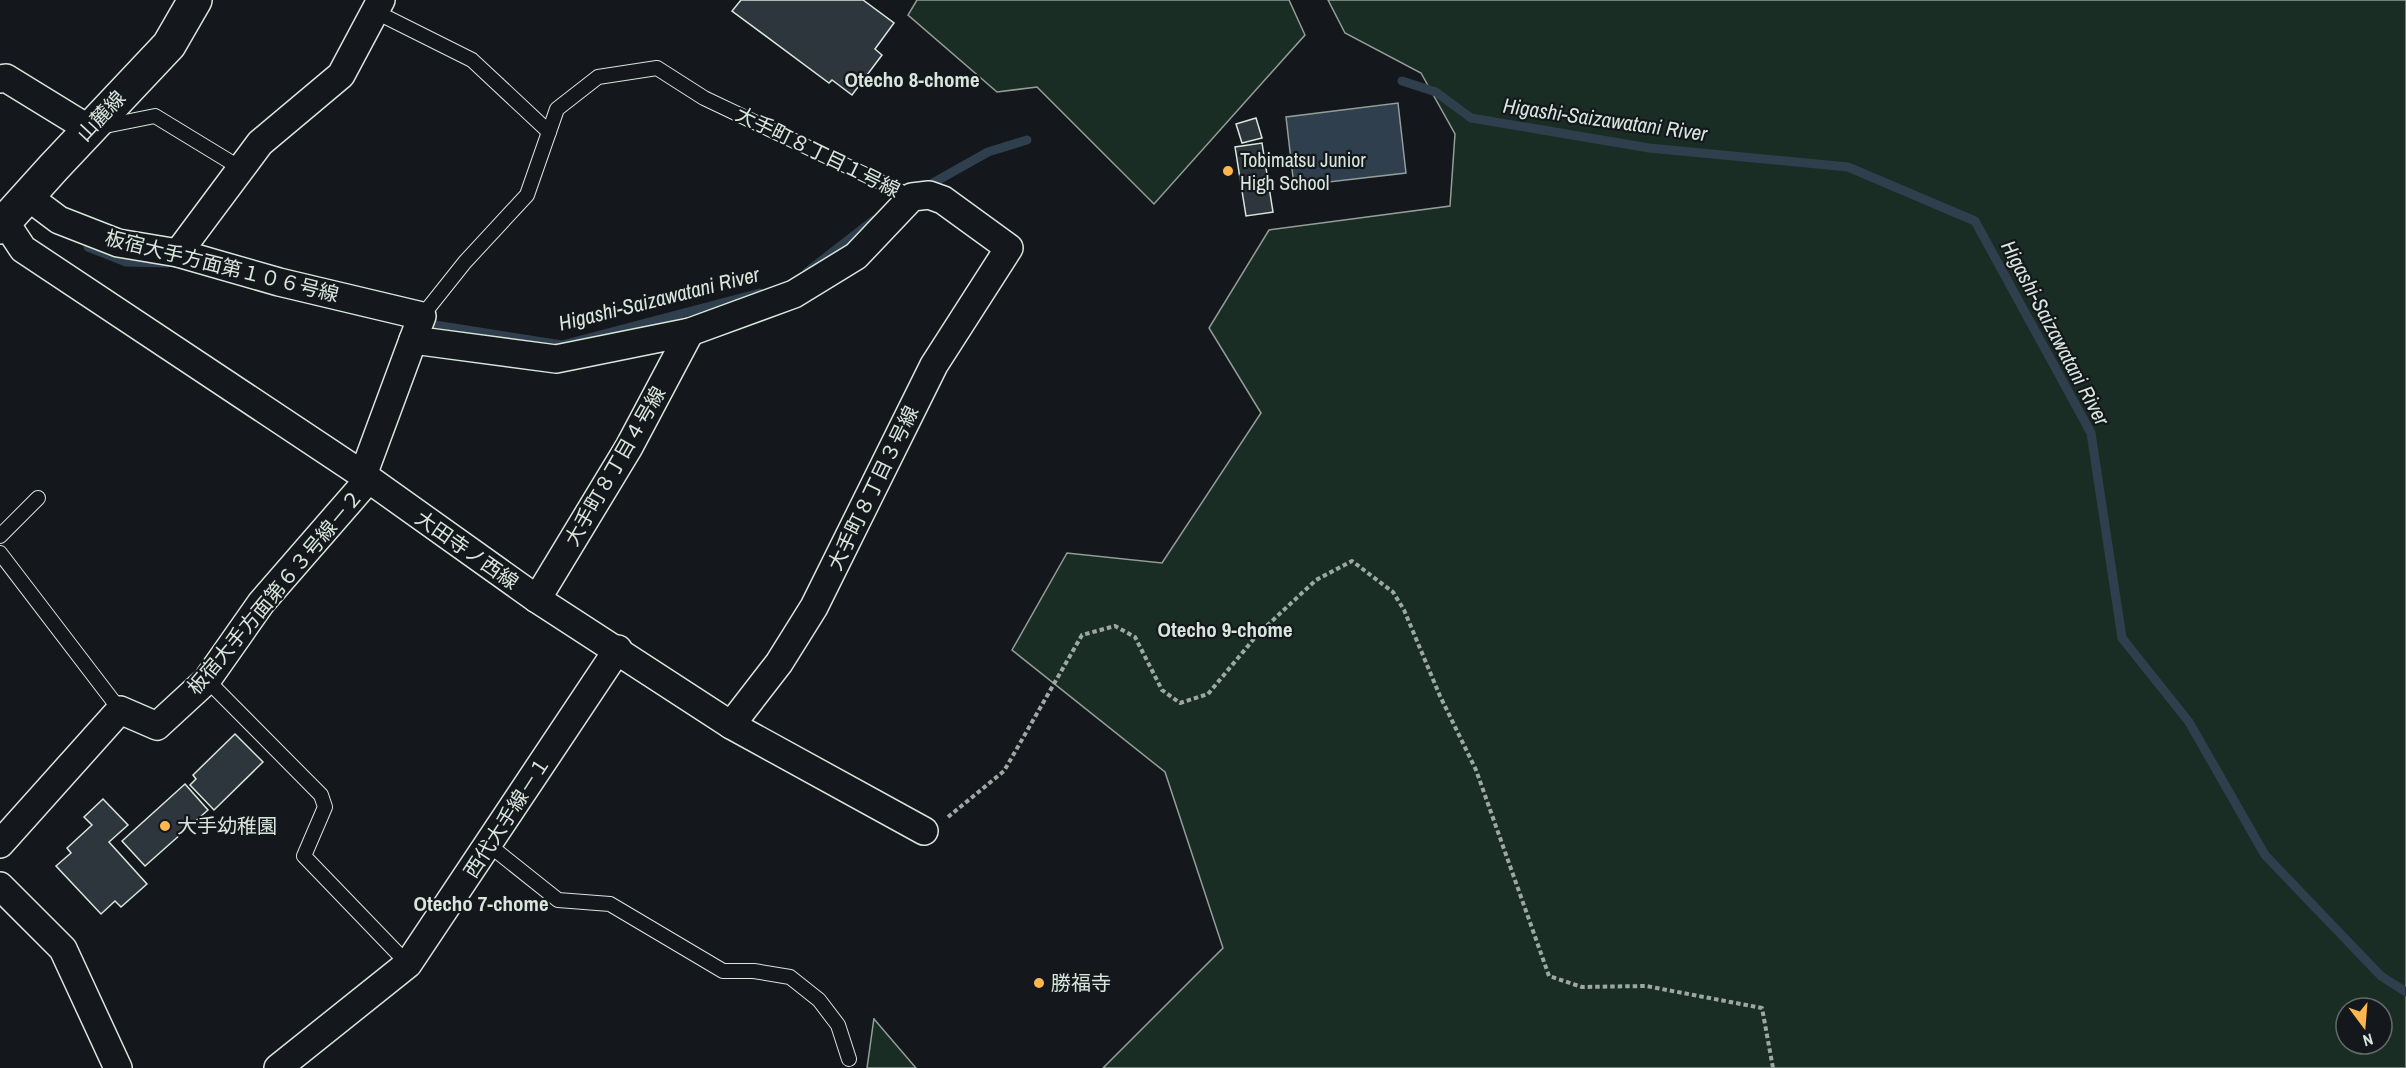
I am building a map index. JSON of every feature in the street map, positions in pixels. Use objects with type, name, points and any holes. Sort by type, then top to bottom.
[{"type":"main road","name":"山麓線","points":[[9,233],[27,196],[169,45],[193,1]]},
{"type":"street","points":[[178,254],[261,142],[341,75],[378,5]]},
{"type":"street","points":[[0,79],[6,78],[89,129]]},
{"type":"street","name":"大手町８丁目１号線","points":[[901,192],[929,195],[943,200],[1009,248]]},
{"type":"street","name":"板宿大手方面第１０６号線","points":[[27,196],[59,220],[118,243],[178,254],[279,282],[418,328],[556,359],[690,332],[794,294],[856,256],[901,192]]},
{"type":"street","name":"大田寺ノ西線","points":[[9,233],[365,477],[537,599],[618,649],[731,725],[924,831]]},
{"type":"street","name":"大手町８丁目３号線","points":[[731,725],[779,663],[814,607],[934,365],[1009,248]]},
{"type":"street","name":"板宿大手方面第６３号線－２","points":[[120,710],[157,726],[207,680],[261,603],[365,477],[418,328]]},
{"type":"street","name":"大手町８丁目４号線","points":[[537,599],[629,447],[690,332]]},
{"type":"street","name":"西代大手線－１","points":[[278,1068],[408,964],[618,649]]},
{"type":"street","points":[[0,844],[120,710]]},
{"type":"street","points":[[0,886],[63,949],[117,1068]]},
{"type":"lane","points":[[378,5],[472,60],[549,132]]},
{"type":"lane","name":"板宿大手方面第６３号線－２","points":[[418,328],[465,262],[527,195],[557,109],[598,77],[657,68]]},
{"type":"lane","name":"大手町８丁目１号線","points":[[657,68],[704,98],[901,192]]},
{"type":"lane","points":[[89,129],[155,116],[242,169]]},
{"type":"lane","points":[[0,536],[38,498]]},
{"type":"lane","points":[[0,553],[120,710]]},
{"type":"lane","points":[[207,680],[321,795],[325,807],[304,856],[408,964]]},
{"type":"lane","points":[[489,845],[558,900],[610,904],[723,971],[754,971],[790,977],[819,1000],[838,1025],[849,1059]]},
{"type":"path","points":[[924,831],[954,813],[1004,771],[1082,635],[1115,626],[1135,637],[1162,690],[1180,703],[1208,694],[1258,634],[1316,580],[1352,561],[1393,592],[1404,610],[1440,696],[1476,770],[1549,976],[1582,987],[1646,986],[1762,1008],[1773,1068]]},
{"type":"green space","points":[[917,0],[1289,0],[1305,35],[1154,204],[1037,87],[997,92],[908,15]]},
{"type":"green space","points":[[1328,0],[2406,0],[2406,1068],[1103,1068],[1223,948],[1165,772],[1012,650],[1067,553],[1162,563],[1261,413],[1209,328],[1269,230],[1450,206],[1455,134],[1421,73],[1345,33]]},
{"type":"green space","points":[[874,1019],[916,1068],[867,1068]]},
{"type":"water","points":[[1398,103],[1406,173],[1294,186],[1286,117]]},
{"type":"building","points":[[741,0],[863,0],[894,23],[875,49],[882,55],[852,95],[832,80],[829,83],[732,11]]},
{"type":"building","points":[[1256,118],[1262,138],[1242,143],[1236,124]]},
{"type":"building","points":[[1262,143],[1273,212],[1246,216],[1235,147]]},
{"type":"building","points":[[235,734],[263,762],[214,810],[190,785],[196,779],[193,775]]},
{"type":"building","name":"大手幼稚園","points":[[185,784],[208,810],[145,866],[122,841]]},
{"type":"building","points":[[103,799],[128,825],[109,842],[147,884],[121,907],[115,901],[101,914],[56,866],[71,853],[67,848],[92,825],[84,817]]},
{"type":"waterway","name":"Higashi-Saizawatani River","points":[[1402,81],[1436,92],[1471,118],[1649,148],[1848,167],[1975,221],[2091,433],[2122,638],[2189,722],[2265,855],[2381,976],[2406,992]]},
{"type":"waterway","name":"Higashi-Saizawatani River","points":[[924,188],[988,152],[1027,140]]},
{"type":"waterway","name":"Higashi-Saizawatani River","points":[[807,272],[874,220]]},
{"type":"waterway","name":"Higashi-Saizawatani River","points":[[88,247],[126,262],[167,263]]},
{"type":"waterway","name":"Higashi-Saizawatani River","points":[[422,323],[562,345],[760,293]]},
{"type":"place","name":"Tobimatsu Junior High School","points":[[1228,171]]},
{"type":"place","name":"大手幼稚園","points":[[165,826]]},
{"type":"place","name":"勝福寺","points":[[1039,983]]},
{"type":"district","name":"Otecho 8-chome","points":[[912,80]]},
{"type":"district","name":"Otecho 9-chome","points":[[1225,630]]},
{"type":"district","name":"Otecho 7-chome","points":[[481,904]]}]
